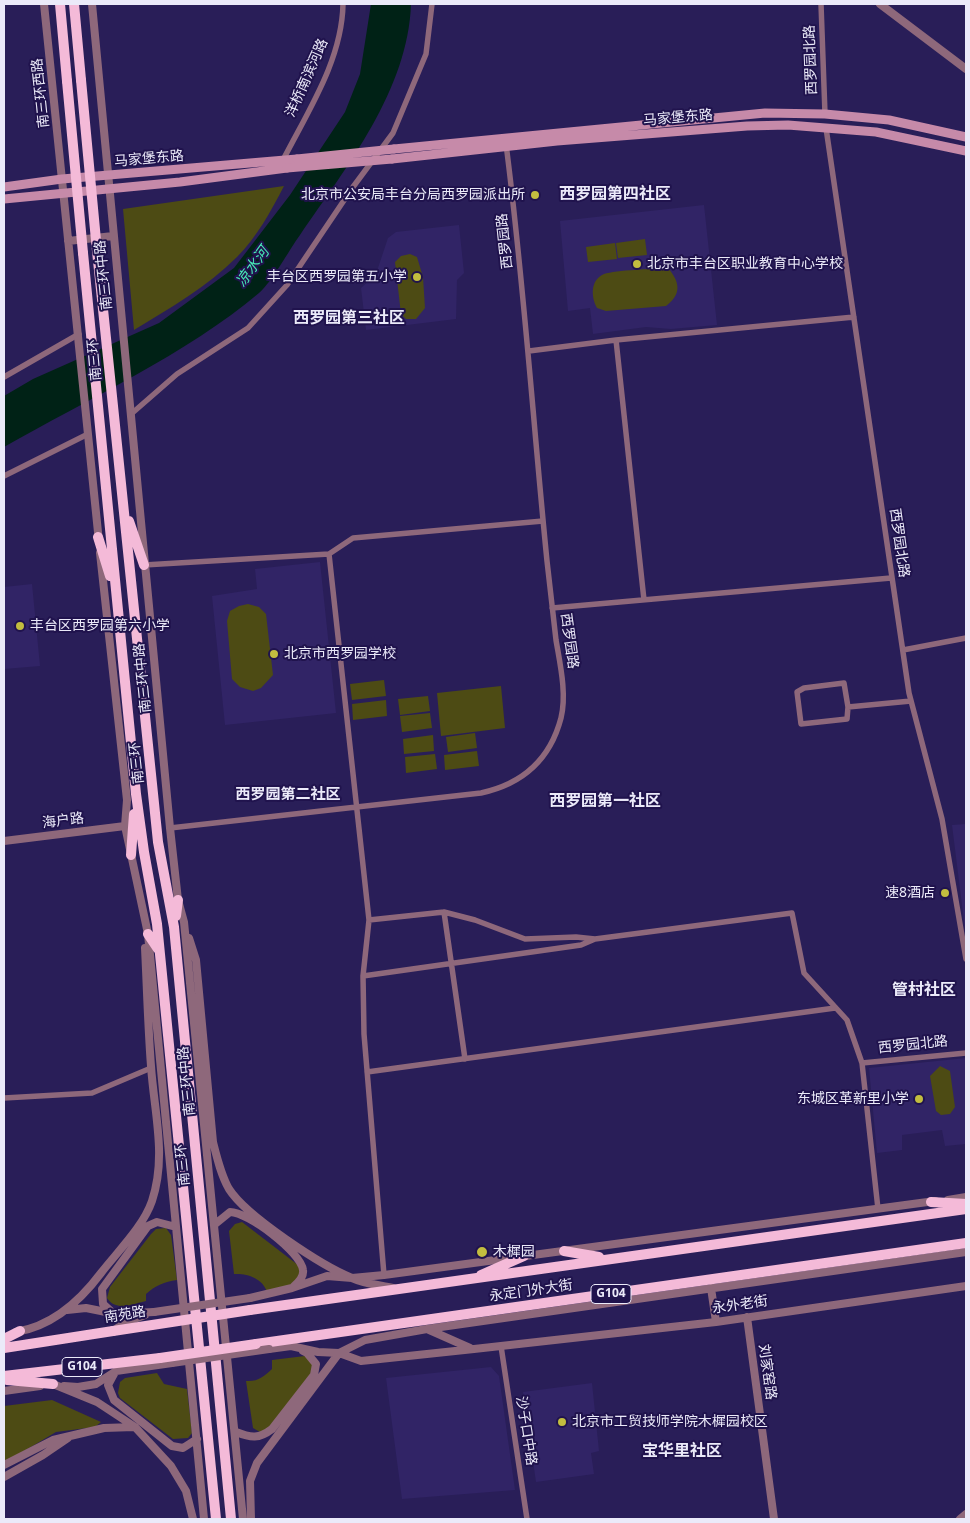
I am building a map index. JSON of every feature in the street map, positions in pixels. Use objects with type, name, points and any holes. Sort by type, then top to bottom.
[{"type":"highway","name":"南三环","points":[[60,4],[136,794],[159,950],[216,1519]]},
{"type":"highway","name":"南三环","points":[[74,4],[122,503],[158,842],[174,927],[231,1519]]},
{"type":"highway","points":[[122,503],[144,565]]},
{"type":"highway","points":[[98,537],[118,598]]},
{"type":"highway","points":[[131,855],[136,794]]},
{"type":"highway","points":[[174,927],[178,900]]},
{"type":"highway","points":[[148,934],[159,950]]},
{"type":"highway","points":[[931,1202],[966,1204]]},
{"type":"highway","name":"永定门外大街","points":[[250,1310],[966,1210]]},
{"type":"highway","name":"永定门外大街","points":[[4,1378],[160,1358],[966,1243]]},
{"type":"highway","points":[[564,1252],[610,1259]]},
{"type":"highway","points":[[469,1280],[524,1256]]},
{"type":"highway","name":"南苑路","points":[[4,1348],[250,1310]]},
{"type":"highway","points":[[4,1339],[20,1331]]},
{"type":"highway","points":[[4,1378],[53,1384]]},
{"type":"main road","name":"马家堡东路","points":[[4,187],[62,179],[392,159],[506,143],[764,113],[826,114],[889,120],[966,136]]},
{"type":"main road","name":"马家堡东路","points":[[4,199],[109,188],[285,164],[296,159],[394,149],[747,126],[826,128],[876,132],[966,151]]},
{"type":"street","name":"南三环西路","points":[[44,4],[63,192]]},
{"type":"street","points":[[92,4],[108,176]]},
{"type":"street","name":"洋桥南滨河路","points":[[285,164],[334,57],[342,26],[343,4]]},
{"type":"street","points":[[130,415],[177,374],[248,328],[287,285],[352,187],[393,133],[426,54],[432,4]]},
{"type":"street","name":"西罗园北路","points":[[821,4],[826,114]]},
{"type":"street","points":[[880,4],[966,69]]},
{"type":"street","name":"西罗园北路","points":[[826,128],[891,578],[911,701],[942,819],[966,959]]},
{"type":"street","name":"西罗园路","points":[[170,828],[500,789],[522,778],[537,766],[551,744],[561,717],[562,684],[552,608],[529,351],[506,143]]},
{"type":"street","name":"南三环中路","points":[[108,176],[170,828],[178,900],[184,922],[244,1519]]},
{"type":"street","points":[[4,1334],[41,1324],[67,1310],[91,1286],[141,1221],[151,1203],[159,1171],[160,1146],[151,1068],[144,931],[137,875],[125,826],[127,800],[63,192]]},
{"type":"street","points":[[68,241],[113,236]]},
{"type":"street","points":[[529,351],[616,340],[854,317]]},
{"type":"street","points":[[4,377],[79,334]]},
{"type":"street","points":[[616,340],[644,600]]},
{"type":"street","points":[[4,476],[88,434]]},
{"type":"street","points":[[144,565],[329,554],[353,538],[543,521]]},
{"type":"street","points":[[329,554],[369,920],[363,976],[366,1072],[384,1276]]},
{"type":"street","points":[[552,608],[891,578]]},
{"type":"street","points":[[903,650],[966,638]]},
{"type":"street","points":[[844,683],[848,707],[847,719],[801,724],[796,692],[804,688],[844,683]]},
{"type":"street","points":[[848,707],[911,701]]},
{"type":"street","name":"海户路","points":[[4,841],[125,826]]},
{"type":"street","points":[[140,897],[148,934],[204,1519]]},
{"type":"street","points":[[369,920],[444,912],[475,920],[525,939],[576,937],[595,939],[792,913],[804,973],[848,1020],[862,1063],[878,1209]]},
{"type":"street","points":[[444,912],[465,1059]]},
{"type":"street","points":[[184,922],[196,960],[213,1142],[218,1162],[229,1189],[245,1209],[317,1260],[352,1278],[384,1276],[966,1197]]},
{"type":"street","points":[[363,976],[452,962],[581,946],[595,939]]},
{"type":"street","points":[[366,1072],[835,1008]]},
{"type":"street","name":"西罗园北路","points":[[862,1063],[966,1052]]},
{"type":"street","points":[[4,1098],[92,1093],[151,1068]]},
{"type":"street","points":[[214,1225],[224,1215],[230,1212],[238,1212],[290,1250],[298,1257],[304,1271],[302,1278],[292,1288]]},
{"type":"street","points":[[114,1314],[103,1304],[102,1288],[148,1226],[157,1222],[176,1226]]},
{"type":"street","name":"永定门外大街","points":[[339,1353],[365,1340],[426,1328],[966,1252]]},
{"type":"street","points":[[292,1288],[328,1276],[352,1278],[400,1289]]},
{"type":"street","name":"永外老街","points":[[339,1353],[361,1361],[474,1349],[716,1322],[966,1286]]},
{"type":"street","name":"南苑路","points":[[154,1312],[250,1298],[292,1288]]},
{"type":"street","points":[[711,1288],[716,1322]]},
{"type":"street","points":[[67,1310],[86,1308],[114,1314],[154,1312]]},
{"type":"street","points":[[113,1331],[124,1323],[154,1312]]},
{"type":"street","name":"刘家窑路","points":[[747,1317],[774,1519]]},
{"type":"street","points":[[426,1328],[450,1341],[474,1349]]},
{"type":"street","points":[[236,1432],[255,1438],[263,1436],[272,1428],[314,1375],[316,1364],[307,1353],[292,1346]]},
{"type":"street","points":[[4,1391],[53,1384],[78,1387],[96,1384],[116,1371],[292,1346],[318,1352],[339,1353]]},
{"type":"street","name":"沙子口中路","points":[[501,1346],[527,1519]]},
{"type":"street","points":[[251,1519],[250,1481],[257,1463],[339,1353]]},
{"type":"street","points":[[116,1371],[108,1385],[114,1400],[172,1446],[183,1448],[197,1439]]},
{"type":"street","points":[[53,1384],[98,1402],[135,1427],[171,1466],[186,1491],[193,1519]]},
{"type":"street","points":[[4,1465],[53,1440],[104,1428],[135,1427]]},
{"type":"street","points":[[4,1477],[43,1455],[71,1435]]},
{"type":"street","points":[[960,1519],[966,1514]]},
{"type":"shaded area","points":[[284,186],[269,214],[237,257],[201,287],[134,330],[123,209]]},
{"type":"shaded area","name":"北京市丰台区职业教育中心学校","points":[[704,205],[717,325],[671,329],[646,327],[593,334],[590,308],[568,311],[560,221]]},
{"type":"shaded area","name":"丰台区西罗园第五小学","points":[[459,225],[464,273],[457,280],[456,319],[366,330],[361,288],[376,274],[388,238],[396,232]]},
{"type":"shaded area","points":[[645,239],[647,255],[618,258],[616,243]]},
{"type":"shaded area","points":[[615,243],[617,259],[588,262],[586,247]]},
{"type":"shaded area","points":[[410,254],[417,257],[423,277],[425,308],[416,319],[406,319],[401,314],[395,262],[401,256]]},
{"type":"shaded area","points":[[668,268],[675,278],[678,288],[675,297],[666,306],[606,311],[597,308],[593,294],[594,284],[604,274]]},
{"type":"shaded area","name":"北京市西罗园学校","points":[[320,562],[336,713],[225,725],[212,596],[257,589],[255,569]]},
{"type":"shaded area","name":"丰台区西罗园第六小学","points":[[32,584],[40,666],[4,669],[4,587]]},
{"type":"shaded area","points":[[248,604],[259,607],[266,614],[273,675],[261,688],[253,691],[240,687],[232,679],[227,621],[230,611]]},
{"type":"shaded area","points":[[384,680],[386,696],[352,700],[350,684]]},
{"type":"shaded area","points":[[501,686],[505,728],[441,736],[437,693]]},
{"type":"shaded area","points":[[428,696],[430,711],[400,715],[398,699]]},
{"type":"shaded area","points":[[386,700],[387,716],[353,720],[352,704]]},
{"type":"shaded area","points":[[430,713],[432,728],[402,732],[400,716]]},
{"type":"shaded area","points":[[475,733],[477,748],[448,752],[446,737]]},
{"type":"shaded area","points":[[433,735],[434,751],[404,754],[403,739]]},
{"type":"shaded area","points":[[477,751],[479,766],[445,770],[444,755]]},
{"type":"shaded area","points":[[435,754],[437,769],[406,773],[405,757]]},
{"type":"shaded area","points":[[966,824],[966,937],[952,825]]},
{"type":"shaded area","name":"东城区革新里小学","points":[[966,1058],[966,1144],[945,1146],[942,1130],[902,1135],[902,1150],[877,1153],[869,1068]]},
{"type":"shaded area","points":[[940,1066],[950,1071],[955,1107],[950,1114],[941,1115],[936,1111],[930,1076]]},
{"type":"shaded area","points":[[242,1222],[298,1265],[301,1269],[296,1287],[267,1292],[262,1283],[254,1277],[234,1274],[229,1231],[235,1224]]},
{"type":"shaded area","points":[[166,1228],[171,1235],[177,1280],[153,1288],[146,1294],[146,1301],[125,1306],[115,1305],[107,1298],[110,1287],[151,1234],[156,1229]]},
{"type":"shaded area","points":[[305,1356],[312,1364],[311,1375],[270,1430],[260,1432],[253,1428],[246,1381],[260,1378],[266,1374],[272,1369],[272,1360]]},
{"type":"shaded area","points":[[491,1367],[499,1376],[515,1490],[402,1499],[386,1378]]},
{"type":"shaded area","points":[[157,1373],[164,1384],[187,1389],[192,1433],[188,1438],[173,1439],[120,1398],[118,1393],[120,1382],[125,1378]]},
{"type":"shaded area","name":"北京市工贸技师学院木樨园校区","points":[[592,1383],[599,1451],[591,1453],[594,1474],[536,1482],[523,1392]]},
{"type":"shaded area","points":[[52,1400],[101,1422],[95,1427],[56,1432],[4,1463],[4,1406]]},
{"type":"water","name":"凉水河","points":[[371,4],[411,4],[407,36],[399,67],[387,97],[355,154],[264,288],[231,315],[168,356],[4,447],[4,396],[33,379],[159,323],[234,268],[290,195],[345,112],[360,74]]},
{"type":"place","name":"北京市公安局丰台分局西罗园派出所","points":[[535,195]]},
{"type":"place","name":"北京市丰台区职业教育中心学校","points":[[637,264]]},
{"type":"place","name":"丰台区西罗园第五小学","points":[[417,277]]},
{"type":"place","name":"丰台区西罗园第六小学","points":[[20,626]]},
{"type":"place","name":"北京市西罗园学校","points":[[274,654]]},
{"type":"place","name":"速8酒店","points":[[945,893]]},
{"type":"place","name":"东城区革新里小学","points":[[919,1099]]},
{"type":"place","name":"木樨园","points":[[482,1252]]},
{"type":"place","name":"北京市工贸技师学院木樨园校区","points":[[562,1422]]},
{"type":"district","name":"西罗园第四社区","points":[[615,194]]},
{"type":"district","name":"西罗园第三社区","points":[[349,318]]},
{"type":"district","name":"西罗园第二社区","points":[[288,795]]},
{"type":"district","name":"西罗园第一社区","points":[[605,801]]},
{"type":"district","name":"管村社区","points":[[924,990]]},
{"type":"district","name":"宝华里社区","points":[[682,1451]]}]
